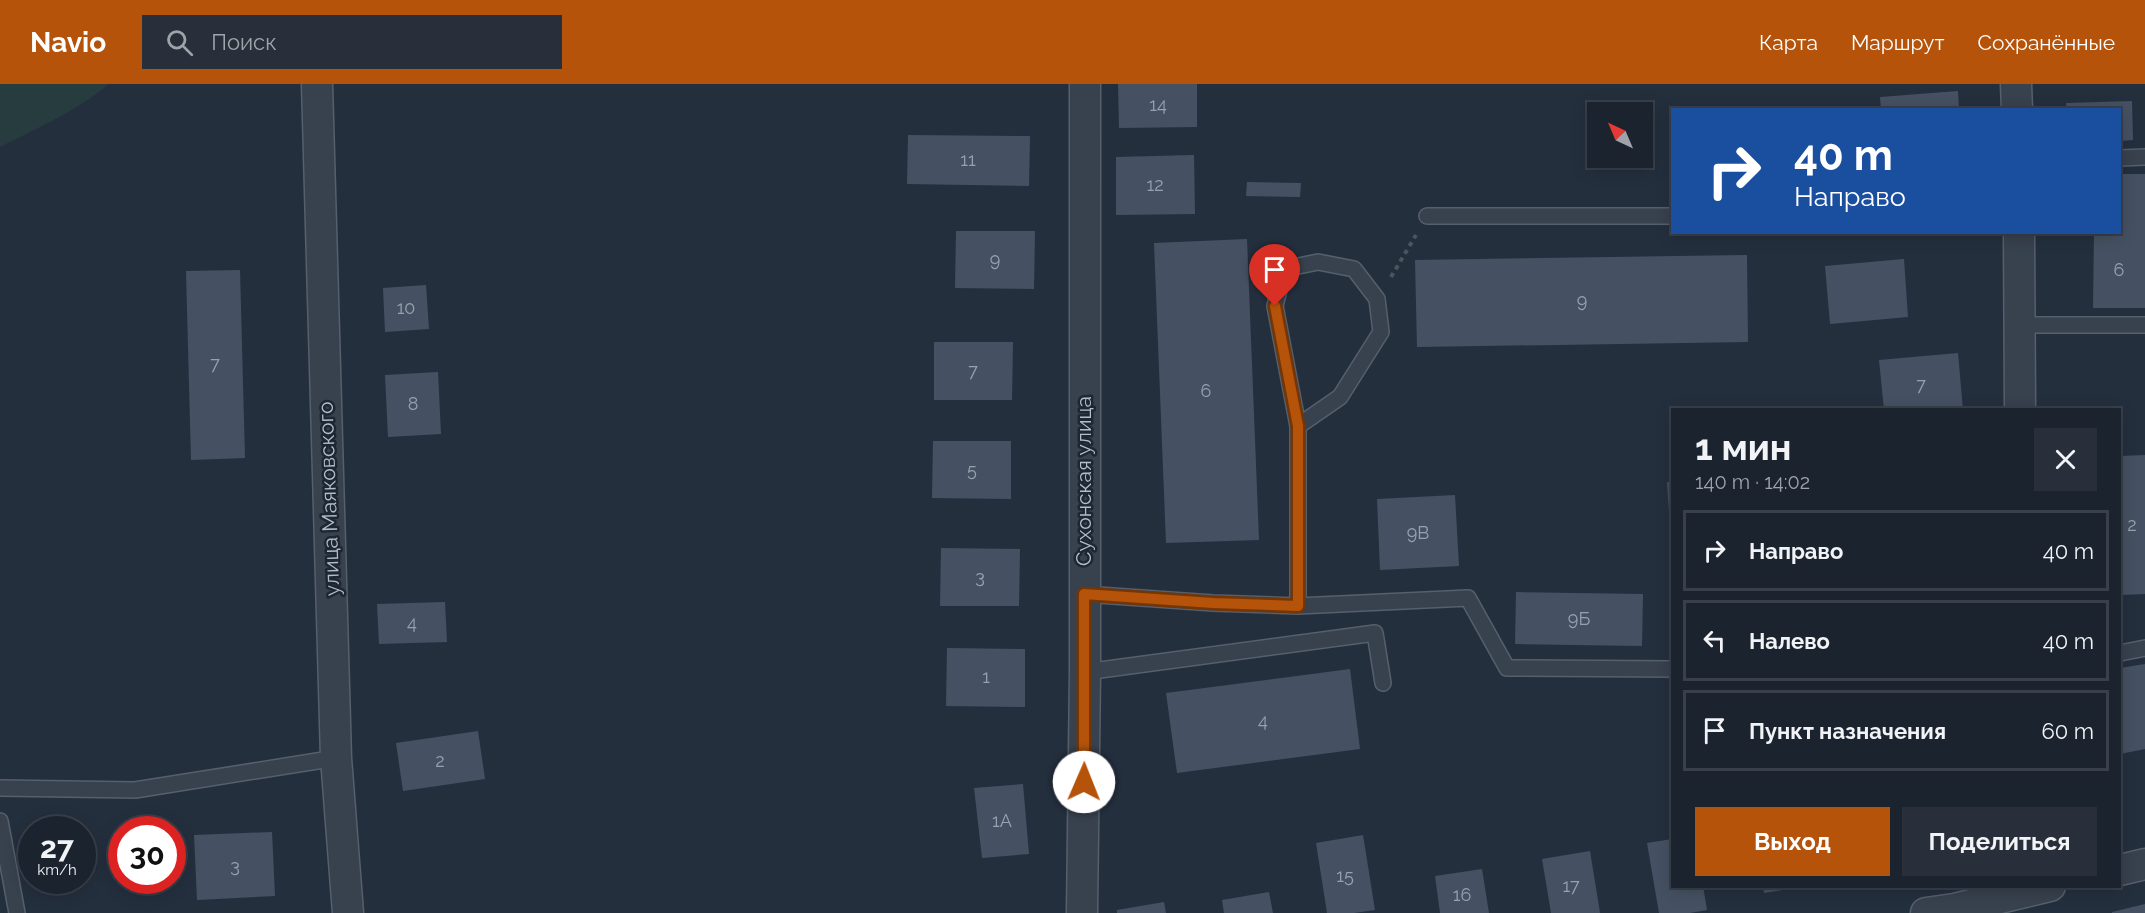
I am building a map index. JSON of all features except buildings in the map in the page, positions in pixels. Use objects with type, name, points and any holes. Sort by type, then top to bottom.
[{"type":"street","name":"улица Маяковского","points":[[317,84],[336,758],[348,913]]},
{"type":"street","name":"Сухонская улица","points":[[1082,913],[1085,672],[1085,84]]},
{"type":"street","points":[[2016,84],[2017,108]]},
{"type":"street","points":[[2019,234],[2020,408]]},
{"type":"street","points":[[2121,870],[2145,864]]},
{"type":"street","points":[[1926,913],[2032,888]]},
{"type":"lane","points":[[2121,158],[2145,157]]},
{"type":"lane","points":[[1427,216],[1671,216]]},
{"type":"lane","points":[[1298,426],[1340,397],[1381,332],[1377,299],[1354,269],[1318,262],[1284,269],[1275,306],[1298,426],[1298,606]]},
{"type":"lane","points":[[2019,325],[2145,324]]},
{"type":"lane","points":[[1084,594],[1298,606],[1468,598],[1507,668],[1671,669]]},
{"type":"lane","points":[[1085,672],[1375,633],[1383,683]]},
{"type":"lane","points":[[2121,653],[2145,648]]},
{"type":"lane","points":[[0,788],[135,790],[336,758]]},
{"type":"lane","points":[[0,821],[17,913]]},
{"type":"path","points":[[1377,299],[1427,216]]},
{"type":"green space","points":[[0,84],[109,84],[70,111],[0,147]]},
{"type":"route","points":[[1084,782],[1084,594],[1298,606],[1298,426],[1275,306]]}]
